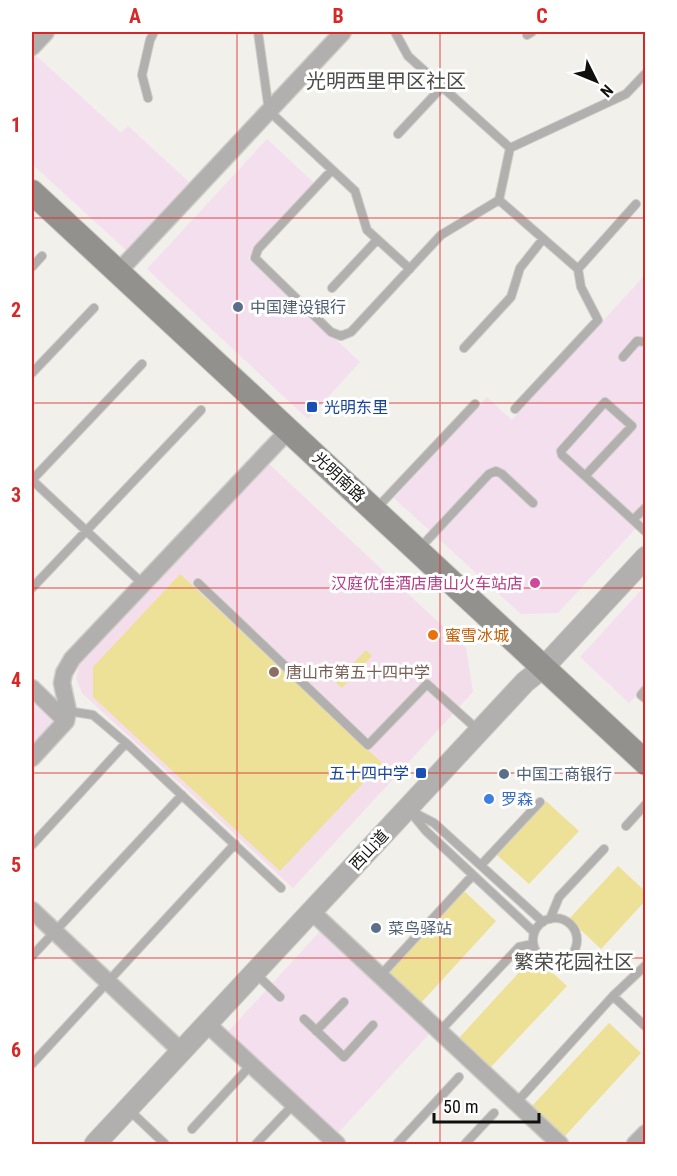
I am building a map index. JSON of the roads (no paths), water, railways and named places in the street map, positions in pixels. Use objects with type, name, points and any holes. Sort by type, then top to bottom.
[{"type":"main road","name":"光明南路","points":[[32,192],[645,763]]},
{"type":"street","points":[[32,47],[46,32]]},
{"type":"street","points":[[118,272],[343,32]]},
{"type":"street","points":[[32,758],[67,716],[62,683],[64,673],[72,659],[288,431]]},
{"type":"street","name":"西山道","points":[[95,1144],[525,682],[544,668],[645,557]]},
{"type":"street","points":[[32,688],[67,716]]},
{"type":"street","points":[[32,910],[182,1052]]},
{"type":"street","points":[[312,912],[560,1144]]},
{"type":"street","points":[[207,1024],[335,1144]]},
{"type":"street","points":[[635,1144],[645,1133]]},
{"type":"lane","points":[[148,98],[142,75],[154,32]]},
{"type":"lane","points":[[258,32],[268,111],[355,191],[367,230],[410,269]]},
{"type":"lane","points":[[395,32],[408,56],[510,148]]},
{"type":"lane","points":[[510,148],[626,94],[645,73]]},
{"type":"lane","points":[[398,134],[442,87]]},
{"type":"lane","points":[[332,170],[258,249],[255,258],[259,265],[331,332],[341,336],[351,332],[441,235],[499,200],[510,148]]},
{"type":"lane","points":[[499,200],[578,269],[581,286],[598,320],[515,409]]},
{"type":"lane","points":[[578,269],[636,204]]},
{"type":"lane","points":[[464,348],[511,297],[520,268],[543,239]]},
{"type":"lane","points":[[332,288],[377,240]]},
{"type":"lane","points":[[32,267],[42,256]]},
{"type":"lane","points":[[32,373],[94,308]]},
{"type":"lane","points":[[623,357],[637,341],[645,342]]},
{"type":"lane","points":[[142,364],[32,480],[143,584]]},
{"type":"lane","points":[[585,476],[632,426],[605,402],[561,451],[585,476],[645,532]]},
{"type":"lane","points":[[375,510],[475,404]]},
{"type":"lane","points":[[32,588],[201,410]]},
{"type":"lane","points":[[418,550],[489,474],[496,471],[533,503]]},
{"type":"lane","points":[[633,520],[645,507]]},
{"type":"lane","points":[[198,584],[368,746],[427,684],[479,732]]},
{"type":"lane","points":[[645,689],[640,695],[645,699]]},
{"type":"lane","points":[[67,716],[93,715],[281,888]]},
{"type":"lane","points":[[32,845],[126,743]]},
{"type":"lane","points":[[32,956],[182,795]]},
{"type":"lane","points":[[482,864],[540,802]]},
{"type":"lane","points":[[626,826],[645,804]]},
{"type":"lane","points":[[408,808],[434,823],[547,920],[564,920],[570,925],[576,938],[573,952],[568,957],[554,962],[541,957],[533,945],[534,932],[547,920],[559,897],[604,849]]},
{"type":"lane","points":[[408,808],[426,831],[534,932]]},
{"type":"lane","points":[[32,1064],[235,844]]},
{"type":"lane","points":[[379,977],[473,874]]},
{"type":"lane","points":[[438,1032],[519,947],[533,945]]},
{"type":"lane","points":[[515,1103],[613,996],[645,965]]},
{"type":"lane","points":[[255,973],[280,997]]},
{"type":"lane","points":[[613,996],[645,1027]]},
{"type":"lane","points":[[316,1031],[344,1002]]},
{"type":"lane","points":[[304,1019],[344,1057],[372,1025]]},
{"type":"lane","points":[[192,1129],[251,1065]]},
{"type":"lane","points":[[397,1144],[459,1077]]},
{"type":"lane","points":[[256,1144],[293,1105]]},
{"type":"lane","points":[[128,1109],[165,1144]]},
{"type":"lane","points":[[465,1144],[494,1113]]},
{"type":"place","name":"中国建设银行","points":[[238,307]]},
{"type":"place","name":"光明东里","points":[[312,407]]},
{"type":"place","name":"汉庭优佳酒店唐山火车站店","points":[[535,583]]},
{"type":"place","name":"蜜雪冰城","points":[[433,635]]},
{"type":"place","name":"唐山市第五十四中学","points":[[274,672]]},
{"type":"place","name":"五十四中学","points":[[421,773]]},
{"type":"place","name":"中国工商银行","points":[[504,774]]},
{"type":"place","name":"罗森","points":[[489,799]]},
{"type":"place","name":"菜鸟驿站","points":[[376,928]]},
{"type":"district","name":"光明西里甲区社区","points":[[386,81]]},
{"type":"district","name":"繁荣花园社区","points":[[574,962]]}]
